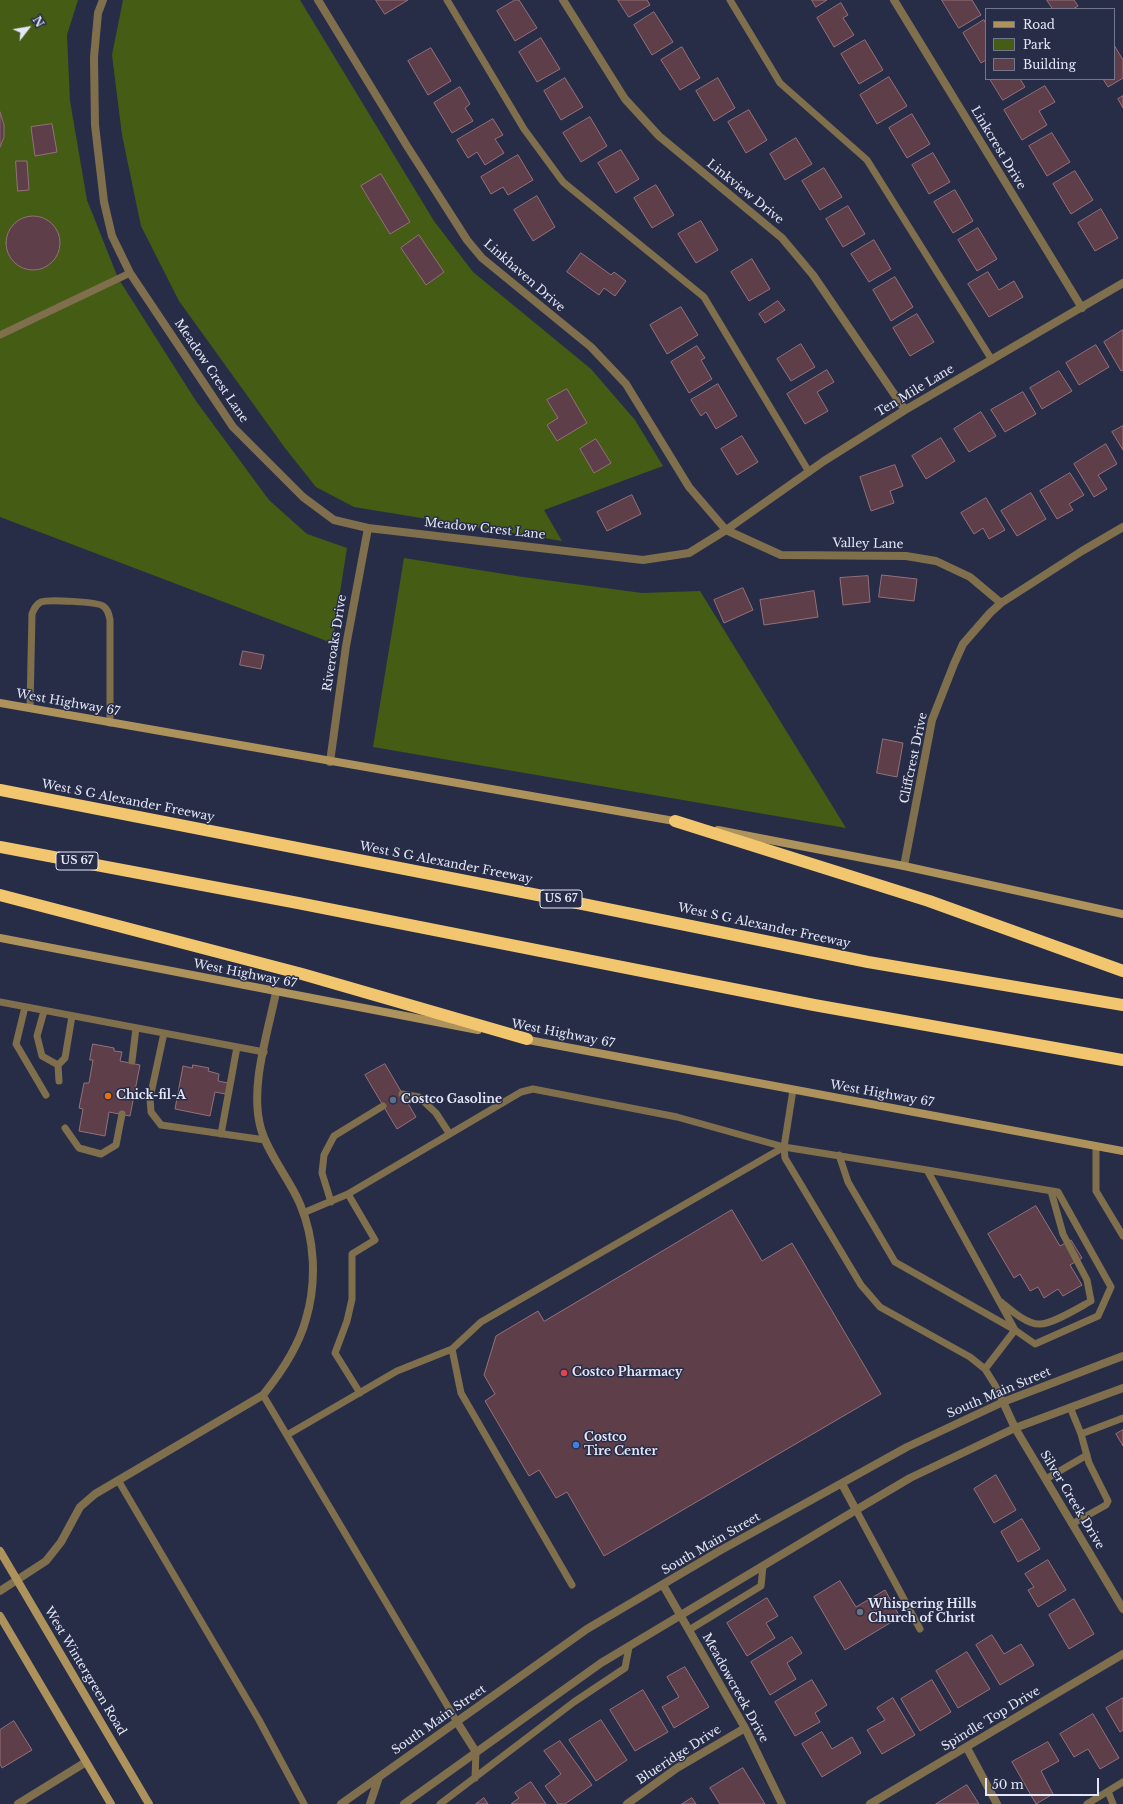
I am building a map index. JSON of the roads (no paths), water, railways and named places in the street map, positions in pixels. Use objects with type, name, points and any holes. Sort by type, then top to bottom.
[{"type":"highway","name":"West S G Alexander Freeway","points":[[0,790],[553,898],[868,962],[1123,1005]]},
{"type":"highway","points":[[675,821],[929,901],[1123,971]]},
{"type":"highway","name":"US 67","points":[[0,847],[290,901],[807,1004],[1123,1060]]},
{"type":"highway","points":[[0,895],[302,974],[527,1039]]},
{"type":"main road","name":"West Highway 67","points":[[0,703],[330,762],[675,821],[904,866],[1123,914]]},
{"type":"main road","name":"West Highway 67","points":[[0,938],[276,992],[1123,1151]]},
{"type":"main road","name":"West Wintergreen Road","points":[[0,1551],[149,1804]]},
{"type":"main road","points":[[0,1616],[111,1804]]},
{"type":"street","name":"Meadow Crest Lane","points":[[103,0],[98,13],[94,57],[95,125],[104,202],[110,229],[130,273],[238,432],[303,497],[334,520],[368,528],[643,560],[689,553],[726,530]]},
{"type":"street","name":"Linkhaven Drive","points":[[318,0],[403,140],[467,240],[482,258],[590,348],[626,384],[689,486],[726,530]]},
{"type":"street","name":"Linkview Drive","points":[[563,0],[625,99],[659,136],[782,238],[813,275],[905,410]]},
{"type":"street","name":"Linkcrest Drive","points":[[894,0],[1082,308]]},
{"type":"street","name":"Ten Mile Lane","points":[[726,530],[808,472],[905,410],[1123,283]]},
{"type":"street","name":"Cliffcrest Drive","points":[[904,866],[932,720],[963,644],[990,612],[1001,603],[1082,551],[1123,527]]},
{"type":"street","name":"Riveroaks Drive","points":[[330,762],[346,646],[368,528]]},
{"type":"street","name":"Valley Lane","points":[[726,530],[781,555],[906,556],[936,561],[970,577],[1001,603]]},
{"type":"street","points":[[0,1590],[46,1561],[61,1542],[80,1507],[95,1494],[263,1395],[275,1380],[292,1350],[306,1320],[312,1288],[312,1260],[309,1230],[299,1202],[265,1140],[261,1128],[257,1102],[259,1073],[276,992]]},
{"type":"street","name":"South Main Street","points":[[341,1804],[587,1629],[721,1550],[907,1447],[1003,1402],[1123,1356]]},
{"type":"street","points":[[404,1804],[596,1668],[910,1478],[1015,1428],[1123,1388]]},
{"type":"street","name":"Silver Creek Drive","points":[[1003,1402],[1015,1428],[1123,1609]]},
{"type":"street","points":[[842,1484],[856,1510]]},
{"type":"street","name":"Meadowcreek Drive","points":[[663,1585],[745,1728],[782,1804]]},
{"type":"street","name":"Spindle Top Drive","points":[[870,1804],[1123,1654]]},
{"type":"street","points":[[457,1722],[476,1752]]},
{"type":"street","name":"Blueridge Drive","points":[[627,1804],[677,1768],[745,1728]]},
{"type":"street","points":[[966,1748],[997,1804]]},
{"type":"street","points":[[18,1804],[86,1762]]},
{"type":"street","points":[[370,1804],[380,1777]]},
{"type":"lane","points":[[447,0],[524,129],[563,182],[704,297],[808,472]]},
{"type":"lane","points":[[730,0],[780,83],[867,160],[992,360]]},
{"type":"lane","points":[[0,335],[130,273]]},
{"type":"lane","points":[[30,708],[32,614],[34,608],[40,602],[49,601],[98,603],[106,608],[110,620],[110,723]]},
{"type":"lane","points":[[0,1002],[264,1052]]},
{"type":"lane","points":[[25,1007],[16,1044],[46,1095]]},
{"type":"lane","points":[[44,1011],[36,1036],[42,1056],[58,1065]]},
{"type":"lane","points":[[59,1082],[58,1065],[65,1058],[72,1016]]},
{"type":"lane","points":[[132,1061],[136,1028]]},
{"type":"lane","points":[[164,1033],[150,1098],[151,1112],[161,1125],[265,1140]]},
{"type":"lane","points":[[221,1134],[236,1047]]},
{"type":"lane","points":[[303,1213],[348,1194],[449,1133],[521,1092],[533,1089],[677,1117],[784,1147],[839,1155],[1058,1192],[1111,1288],[1098,1316],[1035,1344],[1015,1330],[895,1262],[848,1182],[839,1155]]},
{"type":"lane","points":[[793,1090],[784,1147],[785,1158],[860,1285],[880,1307],[970,1357],[985,1369],[1003,1402]]},
{"type":"lane","points":[[402,1094],[419,1097],[436,1112],[449,1133]]},
{"type":"lane","points":[[331,1202],[322,1173],[324,1155],[334,1136],[383,1106]]},
{"type":"lane","points":[[64,1128],[79,1148],[101,1154],[116,1145],[122,1114]]},
{"type":"lane","points":[[1096,1146],[1096,1191],[1123,1236]]},
{"type":"lane","points":[[287,1435],[397,1371],[452,1349],[481,1322],[784,1147]]},
{"type":"lane","points":[[927,1170],[1015,1330]]},
{"type":"lane","points":[[999,1301],[1026,1319],[1040,1324],[1071,1313],[1091,1301],[1087,1280],[1063,1234],[1051,1191]]},
{"type":"lane","points":[[348,1194],[375,1240],[352,1254],[352,1299],[347,1321],[335,1353],[360,1393]]},
{"type":"lane","points":[[985,1369],[1015,1330]]},
{"type":"lane","points":[[452,1349],[461,1393],[572,1586]]},
{"type":"lane","points":[[263,1395],[457,1722]]},
{"type":"lane","points":[[1070,1407],[1081,1434],[1087,1455],[1108,1501],[1106,1505],[1072,1524]]},
{"type":"lane","points":[[1081,1434],[1123,1418]]},
{"type":"lane","points":[[1046,1479],[1087,1455]]},
{"type":"lane","points":[[118,1480],[259,1720],[304,1804]]},
{"type":"lane","points":[[856,1510],[920,1629]]},
{"type":"lane","points":[[689,1630],[760,1586],[763,1566]]},
{"type":"lane","points":[[440,1804],[574,1702],[625,1668],[629,1647]]},
{"type":"lane","points":[[474,1778],[476,1752]]},
{"type":"lane","points":[[1087,1804],[1123,1782]]},
{"type":"lane","points":[[1108,1791],[1113,1804]]},
{"type":"place","name":"Chick-fil-A","points":[[108,1096]]},
{"type":"place","name":"Costco Gasoline","points":[[393,1100]]},
{"type":"place","name":"Costco Pharmacy","points":[[564,1373]]},
{"type":"place","name":"Costco Tire Center","points":[[576,1445]]},
{"type":"place","name":"Whispering Hills Church of Christ","points":[[860,1612]]}]
